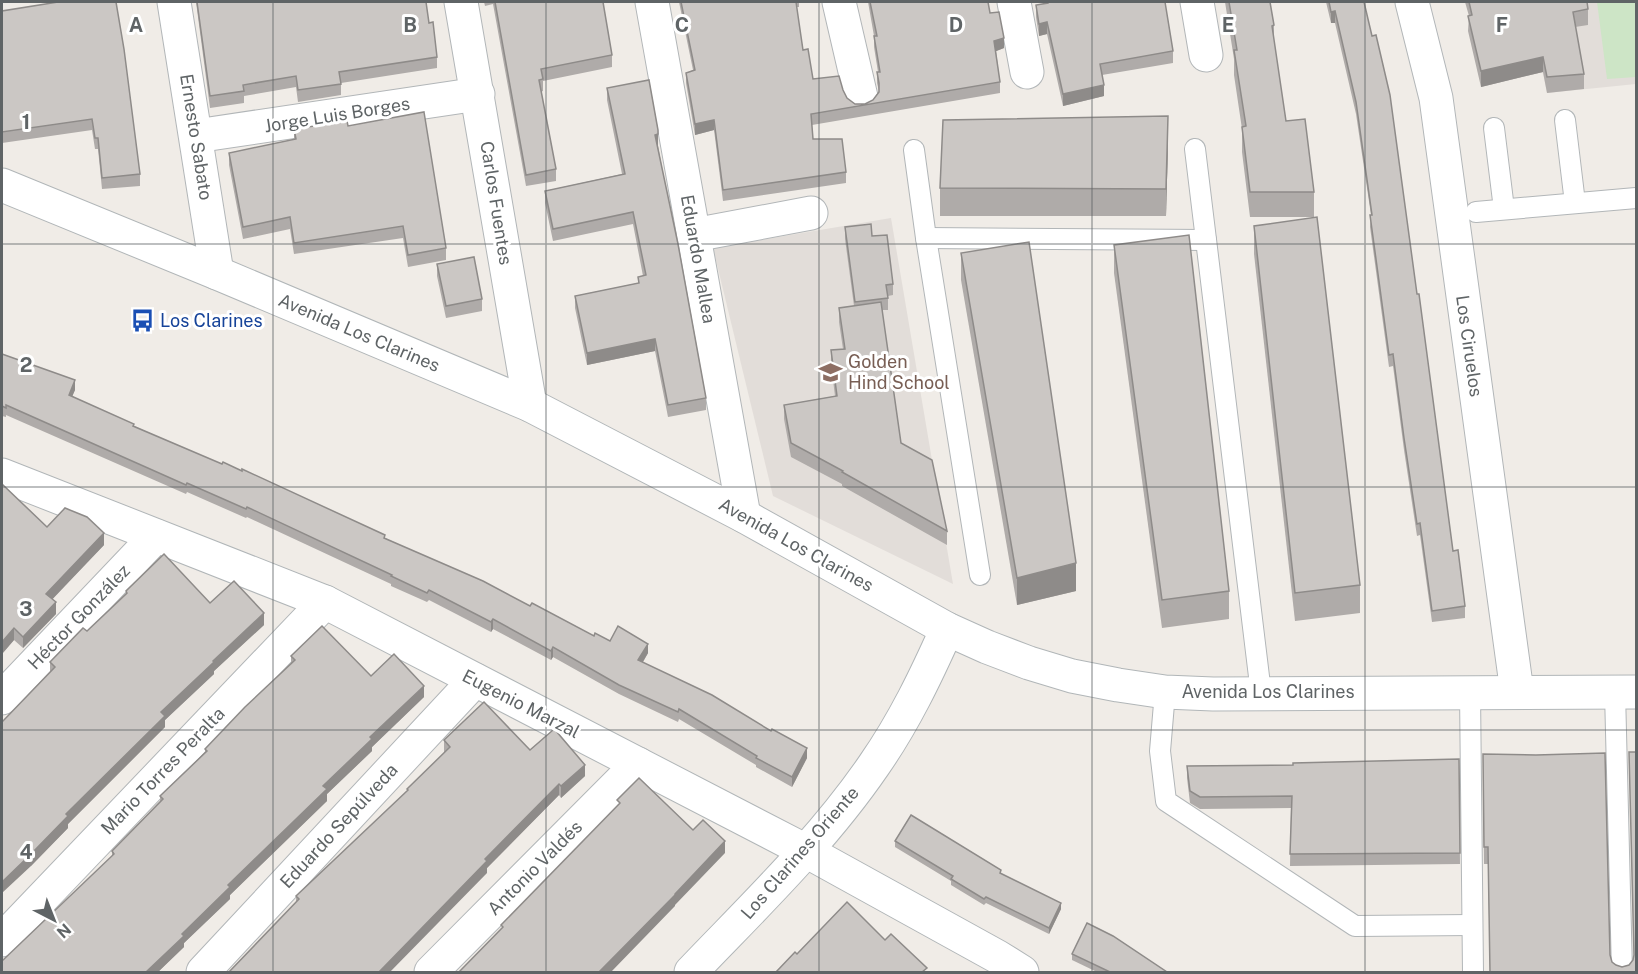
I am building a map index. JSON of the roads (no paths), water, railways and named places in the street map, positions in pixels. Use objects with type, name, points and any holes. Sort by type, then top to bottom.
[{"type":"street","name":"Ernesto Sabato","points":[[174,2],[217,273]]},
{"type":"street","name":"Carlos Fuentes","points":[[462,2],[530,405]]},
{"type":"street","name":"Eduardo Mallea","points":[[652,2],[744,516]]},
{"type":"street","points":[[839,2],[861,96]]},
{"type":"street","points":[[1014,2],[1027,72]]},
{"type":"street","points":[[1197,2],[1206,55]]},
{"type":"street","name":"Los Ciruelos","points":[[1412,2],[1436,98],[1517,692]]},
{"type":"street","name":"Jorge Luis Borges","points":[[196,136],[478,94]]},
{"type":"street","name":"Avenida Los Clarines","points":[[2,185],[530,405],[744,516],[947,629],[1008,655],[1072,676],[1166,692],[1213,694],[1626,692]]},
{"type":"street","points":[[694,235],[811,213]]},
{"type":"street","name":"Eugenio Marzal","points":[[2,475],[325,602],[806,851],[1001,967]]},
{"type":"street","name":"Héctor González","points":[[2,698],[156,536]]},
{"type":"street","name":"Mario Torres Peralta","points":[[2,940],[325,602]]},
{"type":"street","name":"Los Clarines Oriente","points":[[691,972],[806,851],[875,764],[927,674],[947,629]]},
{"type":"street","name":"Eduardo Sepúlveda","points":[[203,972],[475,680]]},
{"type":"street","name":"Antonio Valdés","points":[[432,972],[638,764]]},
{"type":"lane","points":[[1565,120],[1575,204]]},
{"type":"lane","points":[[1494,128],[1504,209]]},
{"type":"lane","points":[[1196,149],[1261,693]]},
{"type":"lane","points":[[914,150],[980,574]]},
{"type":"lane","points":[[1476,212],[1636,198]]},
{"type":"lane","points":[[926,238],[1206,240]]},
{"type":"lane","points":[[1166,692],[1160,752],[1166,801],[1355,926],[1472,925]]},
{"type":"lane","points":[[1470,692],[1473,972]]},
{"type":"lane","points":[[1622,972],[1626,692]]},
{"type":"place","name":"Los Clarines","points":[[142,321]]},
{"type":"place","name":"Golden Hind School","points":[[830,372]]}]
